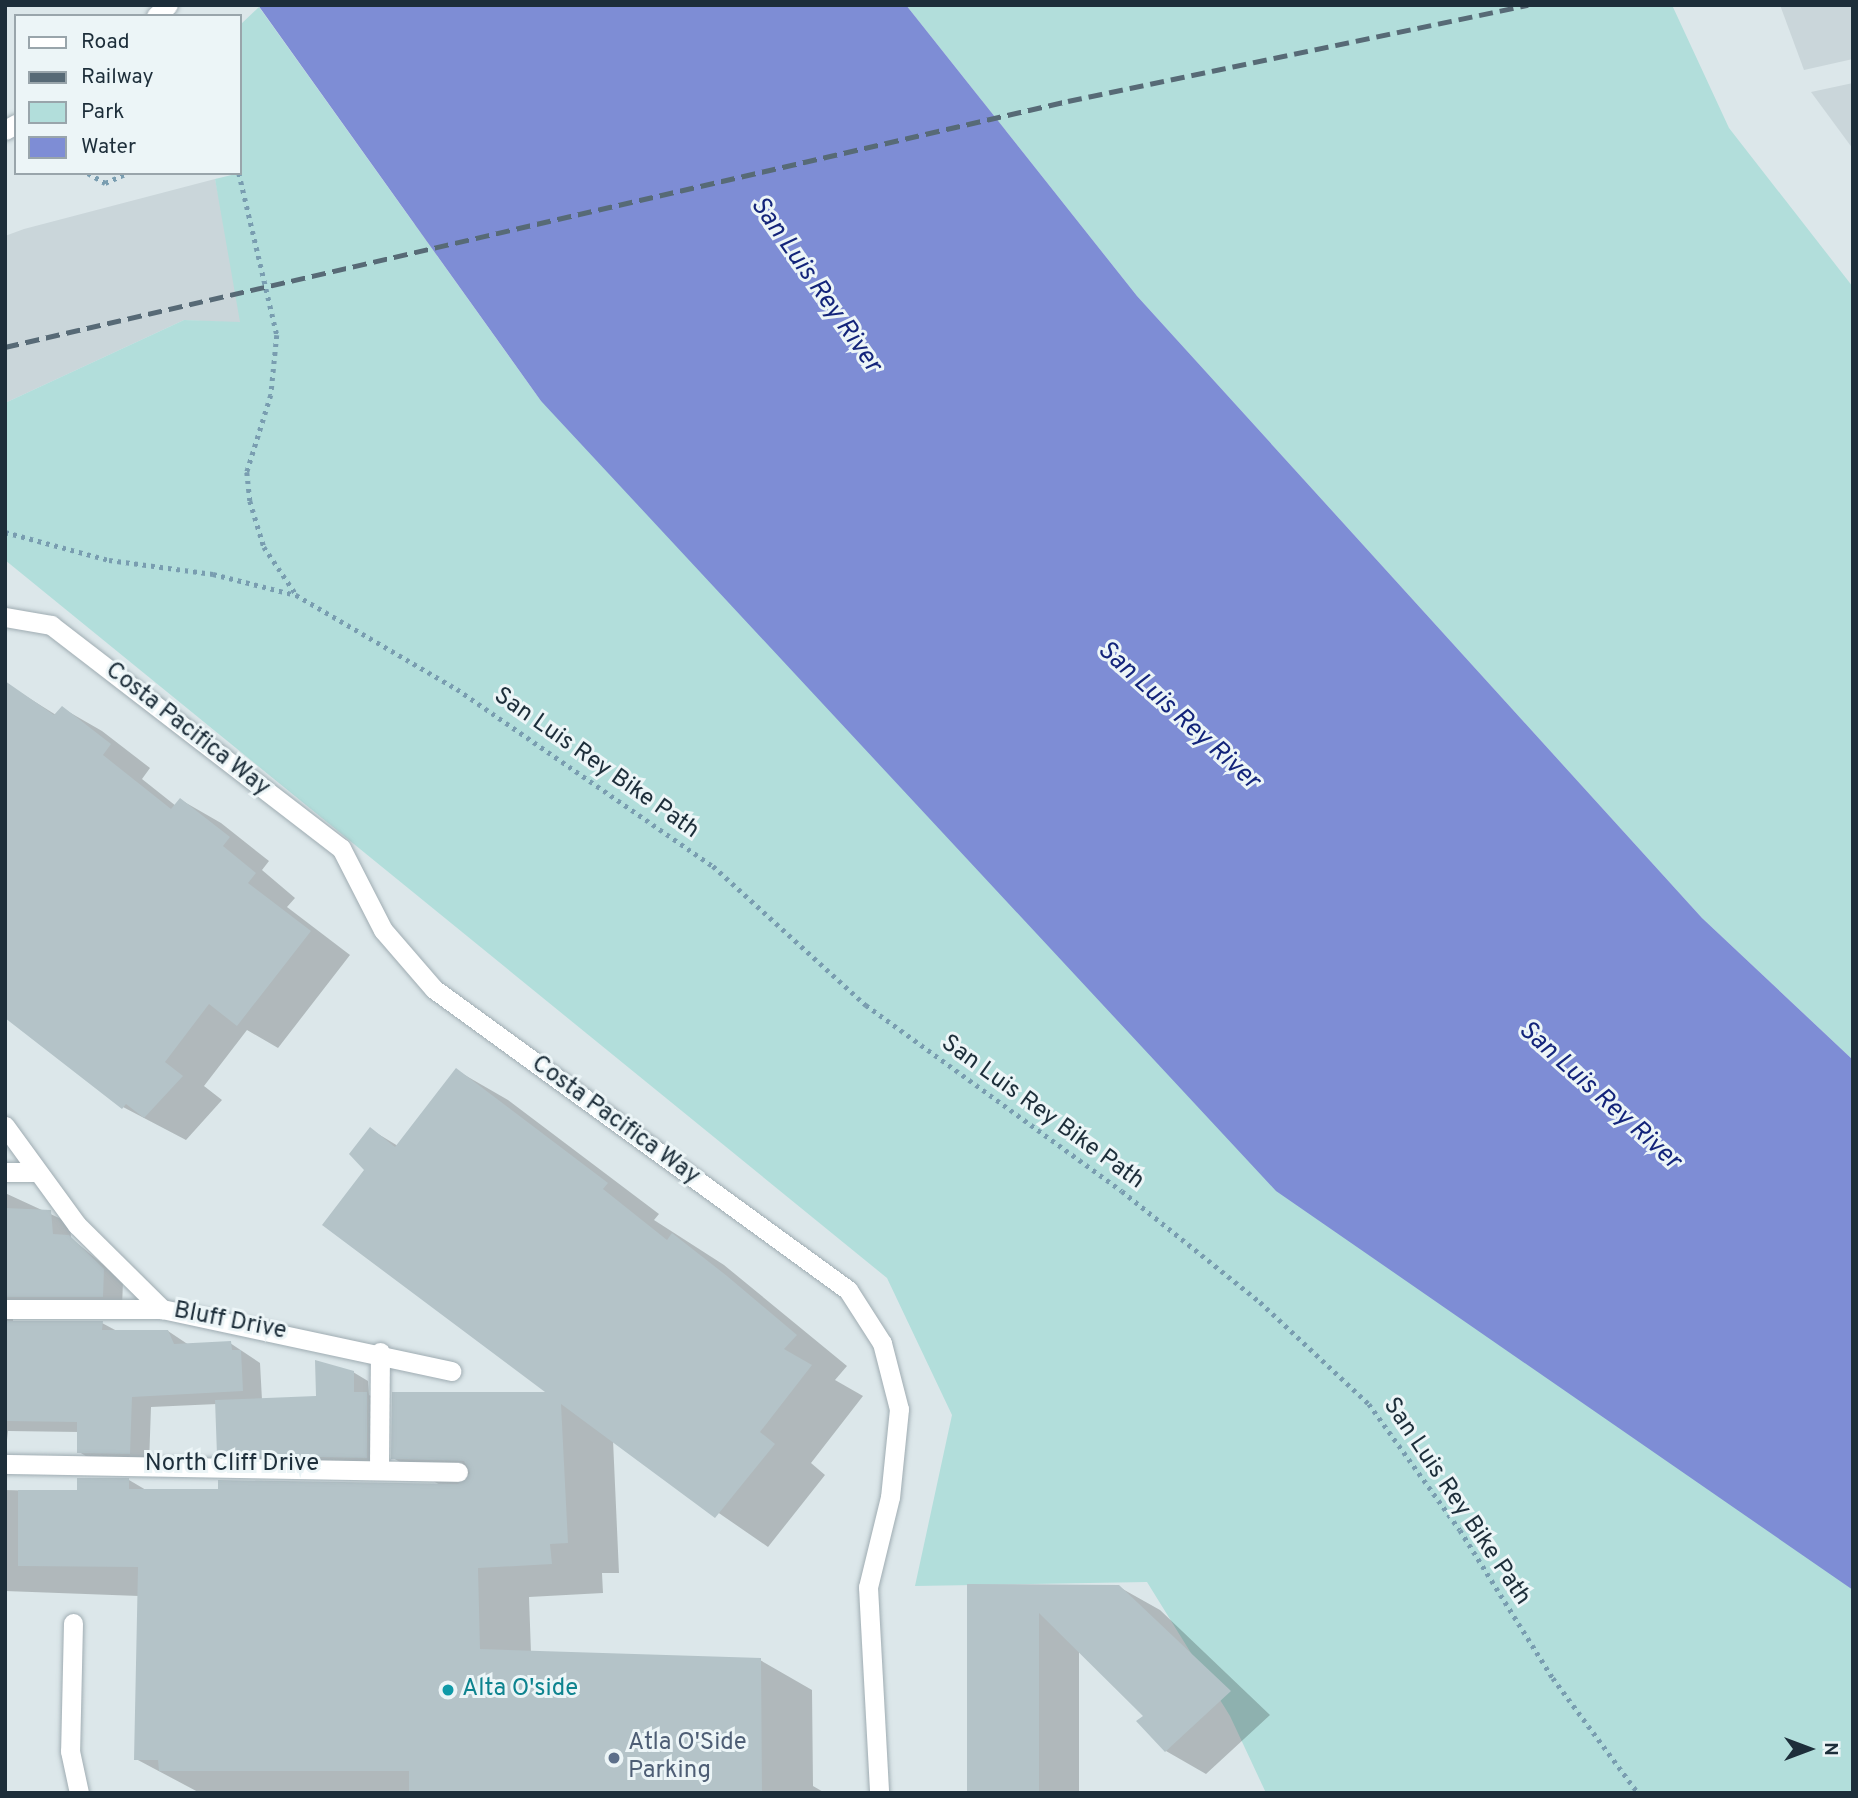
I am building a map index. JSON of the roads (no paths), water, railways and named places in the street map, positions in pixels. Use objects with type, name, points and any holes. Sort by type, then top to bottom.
[{"type":"street","name":"Costa Pacifica Way","points":[[5,617],[51,625],[341,848],[383,930],[434,989],[848,1290],[882,1343],[899,1409],[890,1497],[868,1587],[878,1793]]},
{"type":"street","name":"Bluff Drive","points":[[5,1126],[77,1225],[162,1309],[380,1352],[451,1371]]},
{"type":"street","points":[[5,1172],[37,1172]]},
{"type":"street","points":[[5,1309],[162,1309]]},
{"type":"street","points":[[379,1466],[380,1352]]},
{"type":"street","name":"North Cliff Drive","points":[[5,1464],[379,1466],[458,1472]]},
{"type":"street","points":[[73,1623],[70,1751],[79,1793]]},
{"type":"water","name":"San Luis Rey River","points":[[258,5],[906,5],[1137,296],[1702,918],[1853,1060],[1853,1590],[1276,1191],[541,401]]},
{"type":"railway","points":[[5,347],[1068,101],[1528,5]]},
{"type":"place","name":"Alta O'side","points":[[448,1690]]},
{"type":"place","name":"Atla O'Side Parking","points":[[614,1758]]}]
